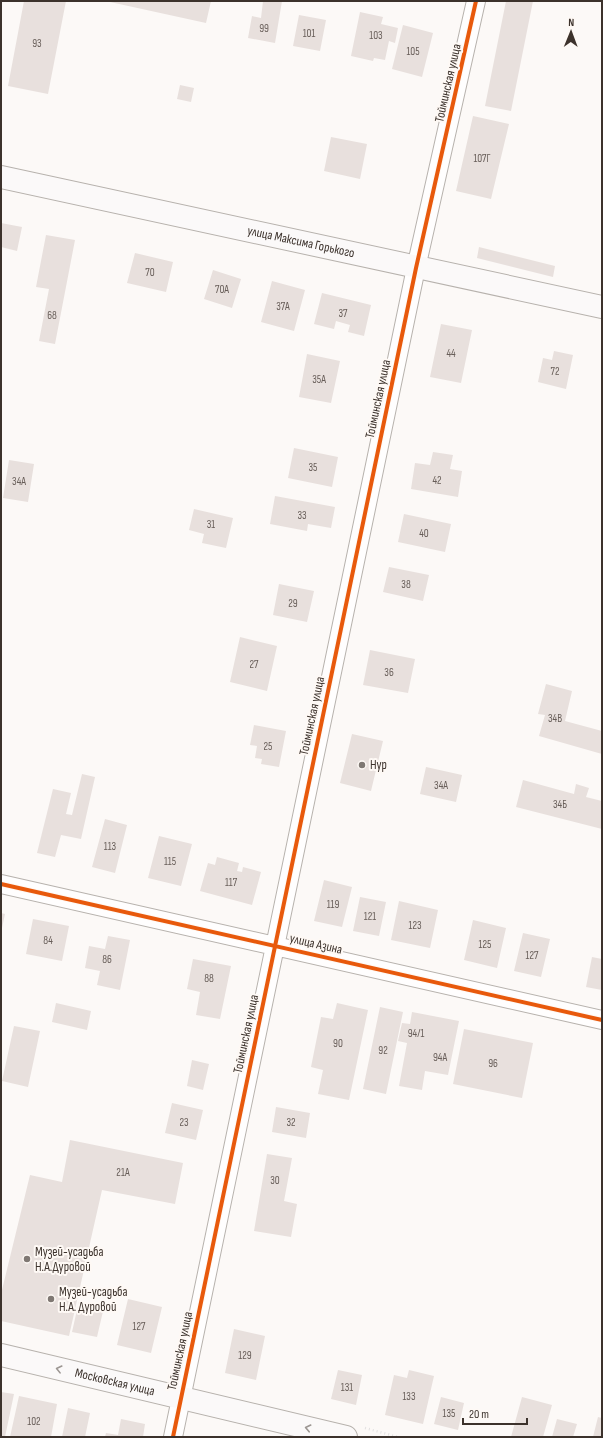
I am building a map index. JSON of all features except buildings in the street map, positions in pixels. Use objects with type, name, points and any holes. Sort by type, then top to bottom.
[{"type":"street","name":"Тойминская улица","points":[[173,1437],[274,945],[416,268],[476,1]]},
{"type":"street","name":"улица Максима Горького","points":[[1,177],[416,268],[602,307]]},
{"type":"street","name":"улица Азина","points":[[1,884],[602,1020]]},
{"type":"street","name":"Московская улица","points":[[1,1355],[346,1437]]},
{"type":"cycle path","points":[[173,1437],[416,268],[476,1]]},
{"type":"cycle path","points":[[1,884],[602,1020]]},
{"type":"place","name":"Нур","points":[[362,765]]},
{"type":"place","name":"Музей-усадьба Н.А.Дуровой","points":[[27,1259]]},
{"type":"place","name":"Музей-усадьба Н.А. Дуровой","points":[[51,1299]]}]
